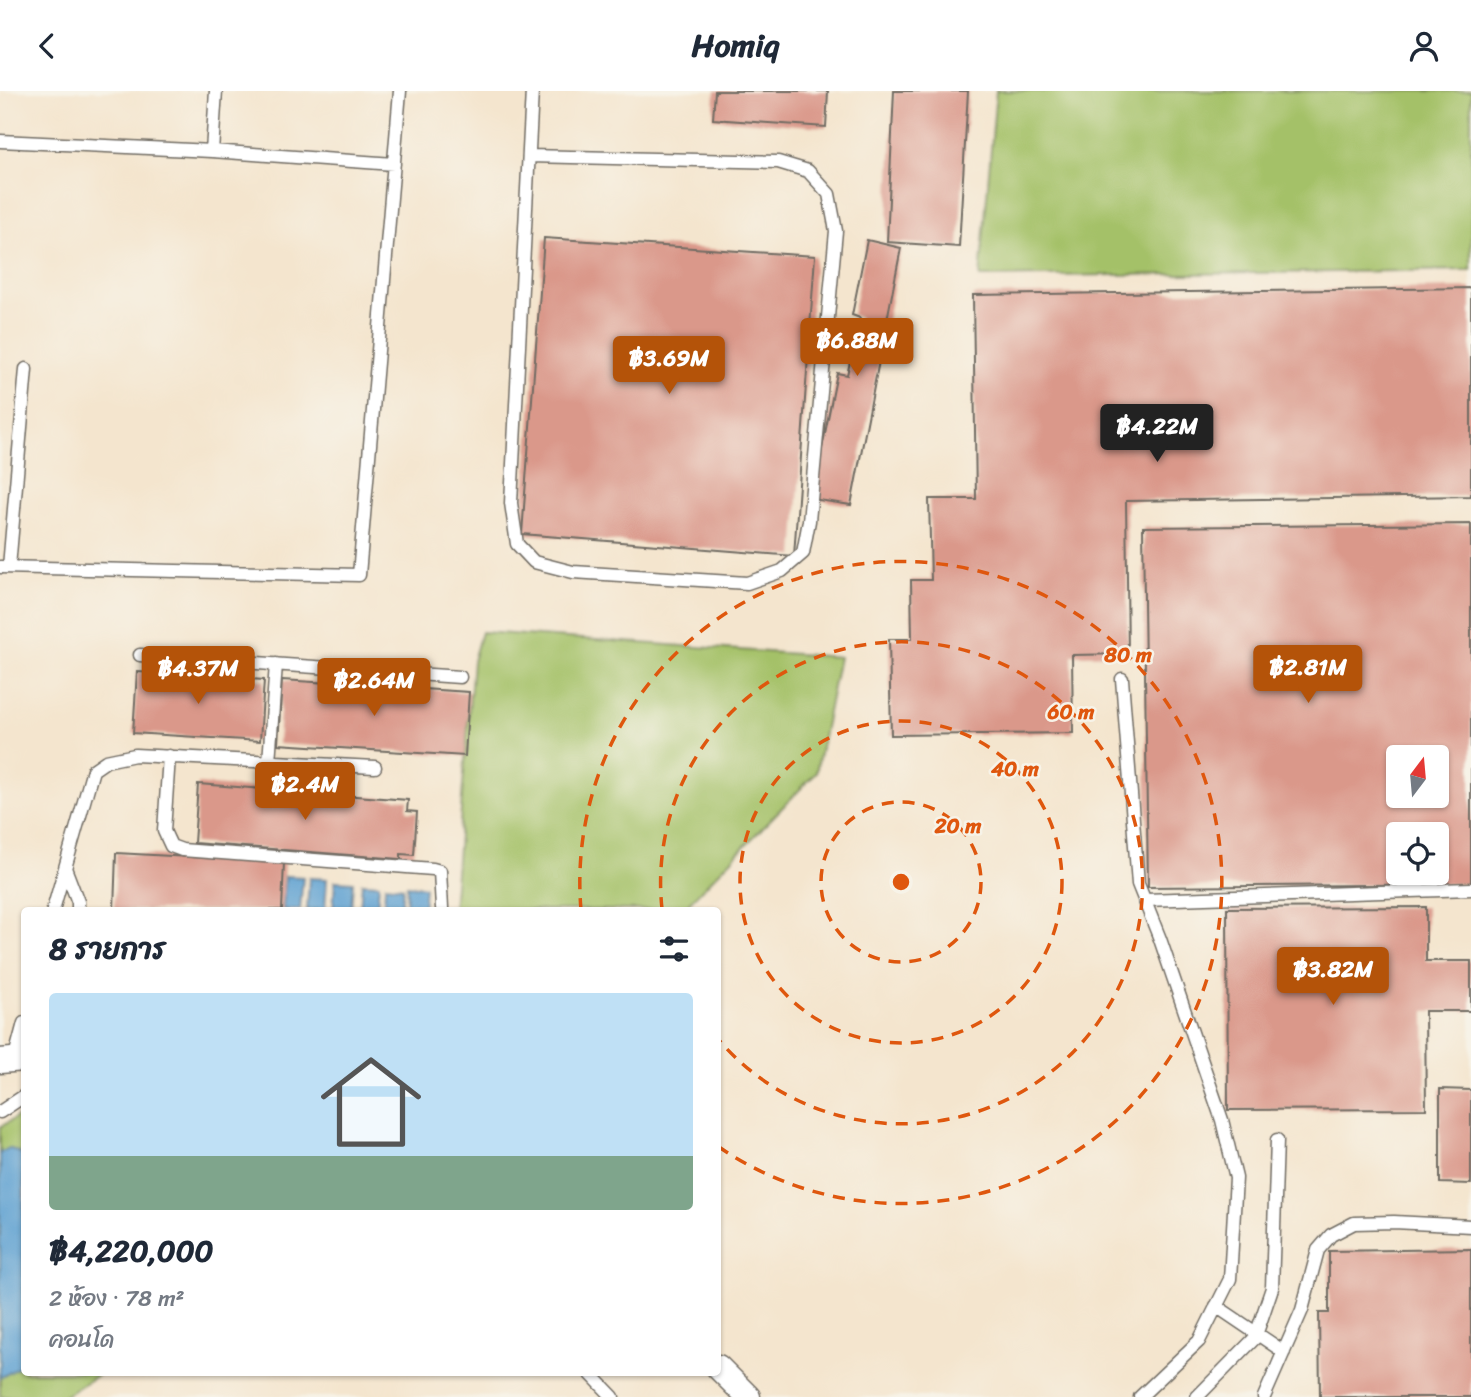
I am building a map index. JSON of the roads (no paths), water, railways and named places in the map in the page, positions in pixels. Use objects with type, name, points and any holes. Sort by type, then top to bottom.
[{"type":"street","points":[[721,1370],[748,1397]]},
{"type":"lane","points":[[212,151],[216,91]]},
{"type":"lane","points":[[26,369],[4,567],[359,575],[400,91]]},
{"type":"lane","points":[[529,156],[778,162],[808,171],[829,194],[835,231],[809,521],[803,553],[782,571],[747,583],[573,572],[534,562],[517,544],[511,503],[529,156],[533,91]]},
{"type":"lane","points":[[0,141],[212,151],[394,164]]},
{"type":"lane","points":[[140,655],[460,677]]},
{"type":"lane","points":[[269,762],[276,664]]},
{"type":"lane","points":[[1122,679],[1138,884],[1160,939],[1222,1121],[1236,1178],[1230,1279],[1199,1341],[1140,1397]]},
{"type":"lane","points":[[55,907],[93,770],[106,761],[135,755],[374,768]]},
{"type":"lane","points":[[170,756],[164,831],[171,846],[182,850],[433,869],[440,871],[442,907]]},
{"type":"lane","points":[[65,867],[78,907]]},
{"type":"lane","points":[[1145,900],[1471,889]]},
{"type":"lane","points":[[13,1060],[21,1033]]},
{"type":"lane","points":[[0,1112],[21,1098]]},
{"type":"lane","points":[[1197,1397],[1255,1338],[1272,1288],[1277,1140]]},
{"type":"lane","points":[[1264,1397],[1302,1310],[1318,1250],[1331,1235],[1354,1223],[1471,1226]]},
{"type":"lane","points":[[1216,1307],[1284,1352]]},
{"type":"lane","points":[[593,1376],[613,1397]]},
{"type":"water","points":[[285,876],[303,877],[300,907],[283,907]]},
{"type":"water","points":[[309,878],[327,879],[325,907],[307,907]]},
{"type":"water","points":[[335,881],[353,882],[351,907],[333,907]]},
{"type":"water","points":[[362,883],[379,884],[377,907],[360,907]]},
{"type":"water","points":[[385,885],[403,887],[401,907],[384,907]]},
{"type":"water","points":[[407,885],[425,887],[423,907],[406,907]]},
{"type":"water","points":[[9,1148],[21,1154],[21,1366],[0,1378],[0,1153]]}]
